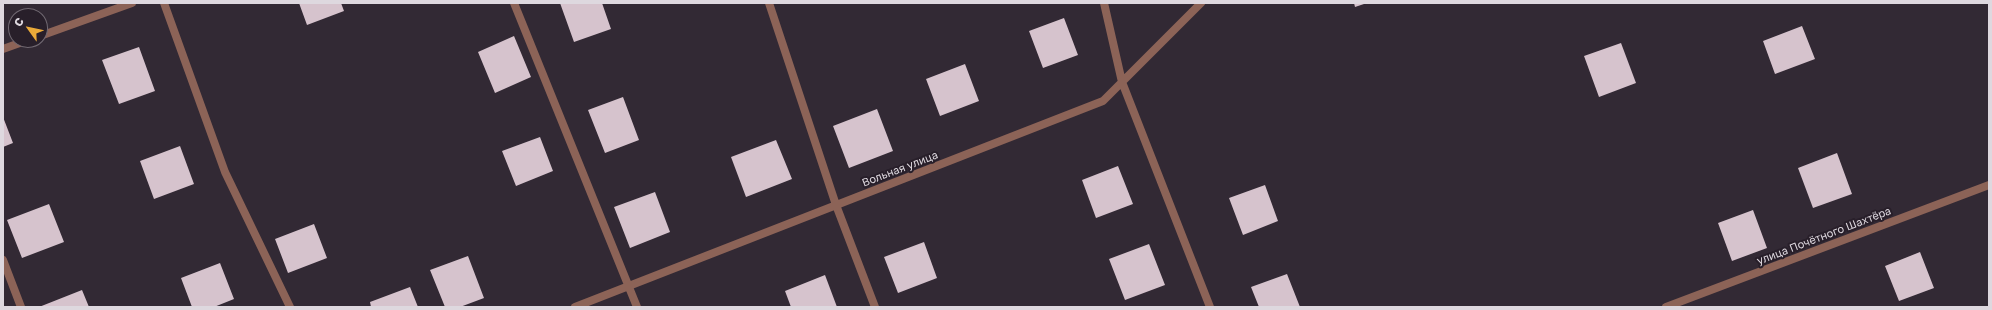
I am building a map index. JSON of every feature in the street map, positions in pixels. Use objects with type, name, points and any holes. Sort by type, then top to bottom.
[{"type":"street","points":[[48,33],[132,3]]},
{"type":"street","points":[[164,3],[225,172],[290,307]]},
{"type":"street","points":[[514,3],[637,307]]},
{"type":"street","points":[[769,3],[836,205],[875,307]]},
{"type":"street","points":[[1104,3],[1122,82],[1210,307]]},
{"type":"street","name":"Вольная улица","points":[[575,307],[1103,102],[1201,3]]},
{"type":"street","name":"улица Почётного Шахтёра","points":[[1666,307],[1989,186]]},
{"type":"street","points":[[3,260],[21,307]]},
{"type":"building","points":[[299,3],[341,3],[344,11],[307,25]]},
{"type":"building","points":[[560,3],[602,3],[611,29],[574,42]]},
{"type":"building","points":[[1354,3],[1367,3],[1355,7]]},
{"type":"building","points":[[1064,18],[1078,55],[1043,68],[1029,31]]},
{"type":"building","points":[[1802,26],[1815,59],[1775,74],[1763,41]]},
{"type":"building","points":[[514,36],[531,77],[495,93],[478,52]]},
{"type":"building","points":[[1621,43],[1636,83],[1599,97],[1584,56]]},
{"type":"building","points":[[139,47],[155,91],[119,104],[102,60]]},
{"type":"building","points":[[965,64],[979,101],[940,116],[926,79]]},
{"type":"building","points":[[623,97],[639,140],[605,153],[588,110]]},
{"type":"building","points":[[877,109],[893,151],[849,168],[833,126]]},
{"type":"building","points":[[3,117],[13,143],[3,147]]},
{"type":"building","points":[[540,137],[553,171],[516,186],[502,151]]},
{"type":"building","points":[[776,140],[792,179],[746,197],[731,157]]},
{"type":"building","points":[[180,146],[194,184],[154,199],[140,161]]},
{"type":"building","points":[[1837,153],[1852,194],[1813,208],[1798,168]]},
{"type":"building","points":[[1118,166],[1133,204],[1096,218],[1082,180]]},
{"type":"building","points":[[1265,185],[1278,221],[1243,235],[1229,198]]},
{"type":"building","points":[[655,192],[670,232],[630,248],[614,207]]},
{"type":"building","points":[[49,204],[64,242],[22,258],[7,220]]},
{"type":"building","points":[[1753,210],[1767,248],[1732,261],[1718,223]]},
{"type":"building","points":[[314,224],[327,258],[288,273],[275,239]]},
{"type":"building","points":[[924,242],[937,278],[898,293],[884,257]]},
{"type":"building","points":[[1149,244],[1165,285],[1125,300],[1109,259]]},
{"type":"building","points":[[1920,252],[1934,288],[1899,301],[1885,266]]},
{"type":"building","points":[[468,256],[484,298],[460,307],[445,307],[430,270]]},
{"type":"building","points":[[220,263],[234,299],[214,307],[192,307],[181,278]]},
{"type":"building","points":[[1287,274],[1300,307],[1259,307],[1251,287]]},
{"type":"building","points":[[825,275],[837,307],[791,307],[785,291]]},
{"type":"building","points":[[410,287],[418,307],[371,307],[370,302]]},
{"type":"building","points":[[82,290],[89,307],[39,307]]}]
